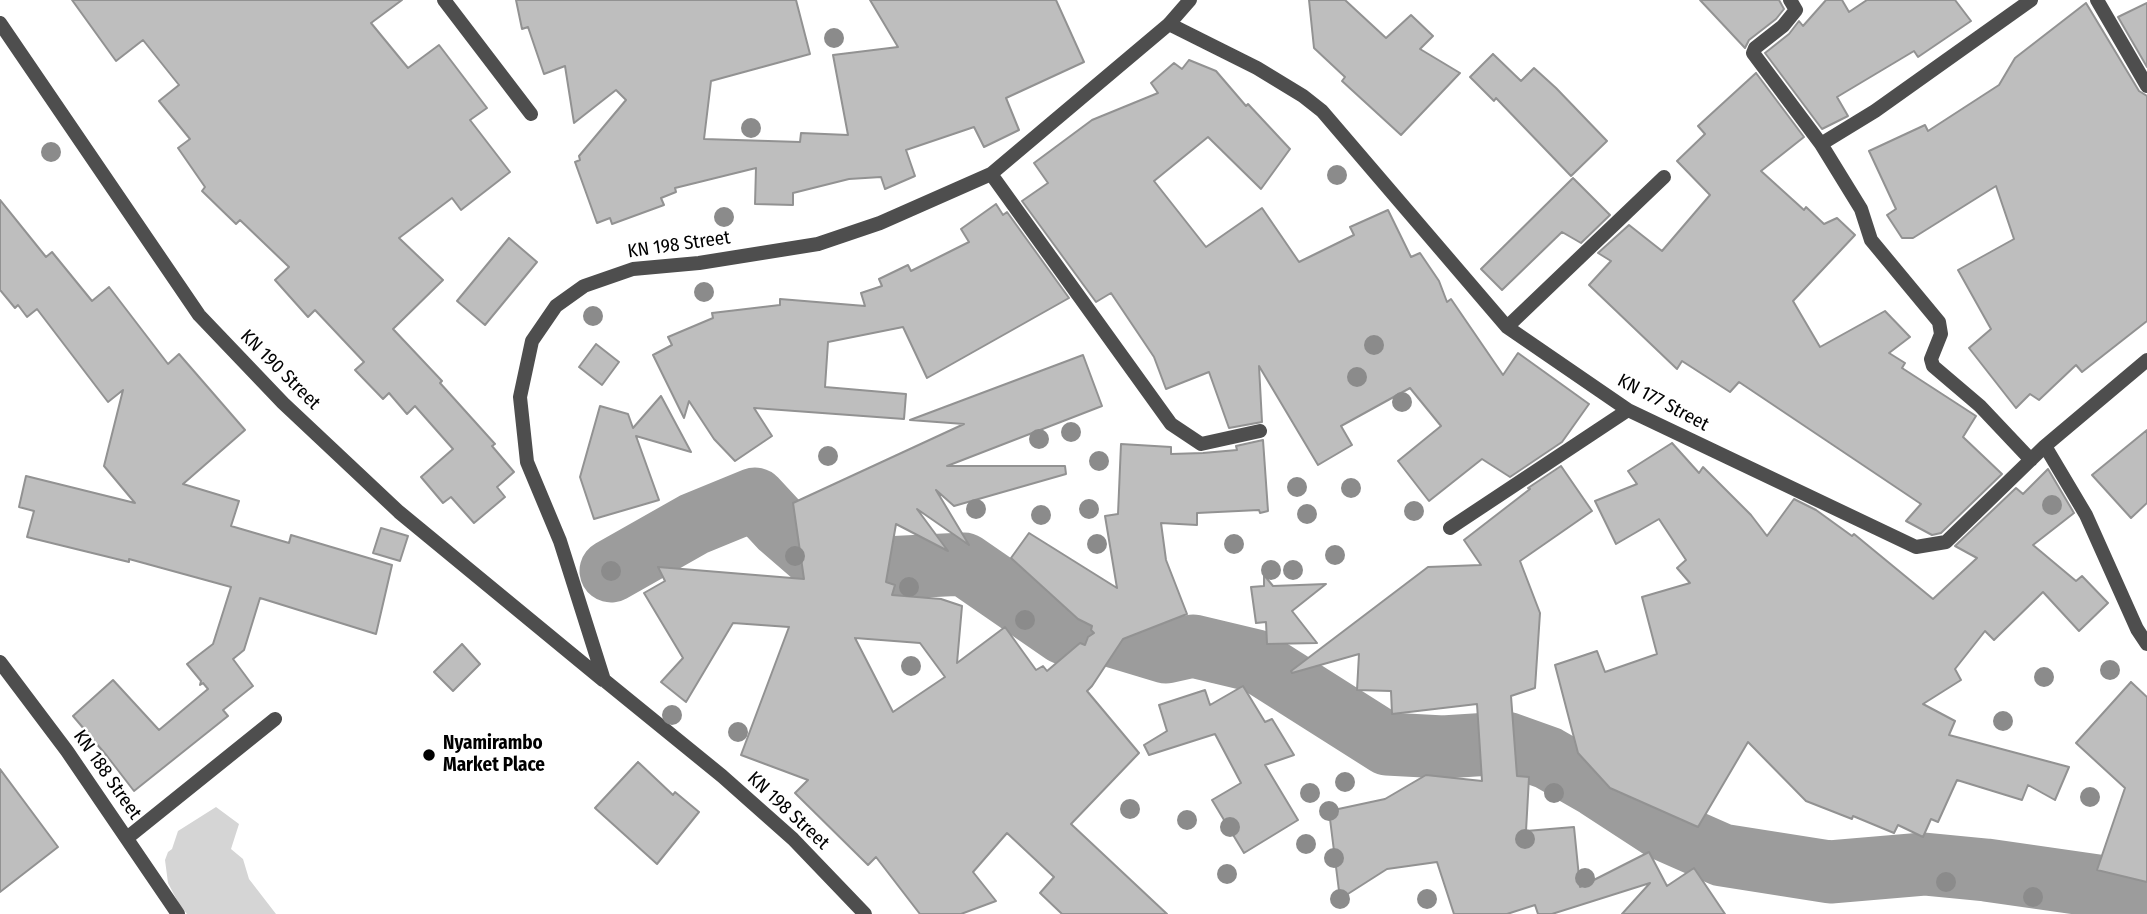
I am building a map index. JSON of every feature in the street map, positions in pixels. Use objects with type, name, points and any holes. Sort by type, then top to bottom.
[{"type":"street","points":[[444,0],[531,114]]},
{"type":"street","name":"KN 198 Street","points":[[864,914],[793,839],[722,776],[604,680],[559,541],[527,462],[520,397],[532,341],[556,306],[584,286],[633,269],[818,244],[880,223],[991,174],[1169,24],[1190,0]]},
{"type":"street","points":[[1790,0],[1796,10],[1783,26],[1755,48],[1753,53],[1821,144],[1861,209],[1871,240],[1939,322],[1941,334],[1931,359],[1933,366],[1980,406],[2031,460]]},
{"type":"street","points":[[1821,144],[1875,111],[2031,0]]},
{"type":"street","points":[[2097,0],[2147,86]]},
{"type":"street","name":"KN 190 Street","points":[[0,23],[199,315],[283,402],[399,512],[604,680]]},
{"type":"street","name":"KN 177 Street","points":[[1169,24],[1257,68],[1322,111],[1507,327],[1628,410],[1916,547],[1946,541],[2045,446],[2147,360]]},
{"type":"street","points":[[991,174],[1171,424],[1201,444],[1260,430]]},
{"type":"street","points":[[1507,327],[1664,177]]},
{"type":"street","points":[[1450,528],[1628,410]]},
{"type":"street","points":[[2045,446],[2086,515],[2137,629],[2147,644]]},
{"type":"street","name":"KN 188 Street","points":[[0,662],[67,751],[178,914]]},
{"type":"street","points":[[127,838],[275,719]]},
{"type":"shaded area","points":[[216,807],[239,824],[231,849],[243,859],[249,879],[276,914],[187,914],[179,904],[168,883],[165,860],[168,852],[172,849],[178,831]]},
{"type":"building","points":[[72,0],[402,0],[371,23],[408,68],[439,45],[487,108],[470,120],[510,172],[461,210],[452,198],[399,238],[443,280],[393,329],[442,381],[440,383],[495,444],[492,446],[514,472],[497,487],[505,497],[474,523],[451,497],[443,503],[421,477],[453,449],[415,406],[407,414],[389,393],[383,399],[355,370],[364,362],[315,310],[308,317],[275,280],[289,267],[240,220],[236,224],[202,191],[205,187],[178,148],[190,139],[159,101],[179,85],[143,40],[116,61]]},
{"type":"building","points":[[516,0],[796,0],[810,54],[711,81],[704,139],[800,142],[801,133],[848,135],[833,55],[898,47],[870,0],[1056,0],[1084,62],[1006,98],[1019,130],[984,147],[974,127],[906,150],[915,176],[885,189],[881,177],[849,179],[793,193],[793,205],[755,204],[756,168],[675,188],[676,192],[661,198],[664,205],[612,224],[610,218],[597,223],[575,162],[580,160],[579,156],[626,100],[616,90],[574,123],[565,66],[544,74],[528,27],[522,29]]},
{"type":"building","points":[[1309,0],[1345,0],[1386,38],[1411,15],[1433,36],[1420,49],[1460,73],[1401,135],[1342,81],[1345,77],[1314,48]]},
{"type":"building","points":[[1700,0],[1779,0],[1784,9],[1776,19],[1749,40],[1745,48]]},
{"type":"building","points":[[1826,0],[1842,0],[1849,12],[1867,0],[1955,0],[1971,21],[1918,57],[1914,51],[1837,97],[1848,116],[1822,129],[1765,53],[1789,34],[1799,21],[1803,26]]},
{"type":"building","points":[[2086,3],[2139,91],[2147,96],[2147,321],[2082,372],[2076,365],[2039,400],[2030,394],[2016,408],[1969,348],[1991,329],[1958,270],[2014,239],[1996,186],[1913,238],[1902,238],[1887,215],[1896,209],[1869,151],[1925,125],[1928,131],[1999,85],[2015,58]]},
{"type":"building","points":[[2147,3],[2147,67],[2118,17]]},
{"type":"building","points":[[1493,54],[1521,81],[1534,68],[1607,141],[1571,176],[1496,98],[1494,101],[1470,77]]},
{"type":"building","points":[[1189,60],[1216,71],[1246,106],[1248,104],[1290,149],[1261,189],[1208,137],[1154,181],[1206,247],[1262,208],[1299,262],[1354,235],[1350,227],[1388,210],[1411,257],[1420,253],[1439,281],[1447,302],[1451,299],[1503,375],[1518,353],[1589,404],[1562,442],[1510,477],[1482,459],[1429,501],[1398,461],[1441,426],[1410,388],[1341,426],[1352,445],[1318,465],[1259,366],[1262,422],[1229,428],[1209,372],[1166,389],[1154,357],[1111,293],[1096,302],[1022,201],[1048,183],[1034,163],[1092,120],[1158,93],[1151,83],[1174,63],[1182,69]]},
{"type":"building","points":[[1756,73],[1804,137],[1761,171],[1804,210],[1806,207],[1824,224],[1837,218],[1855,235],[1793,301],[1820,347],[1885,311],[1910,337],[1889,353],[1905,363],[1902,368],[1976,416],[1963,437],[2002,474],[1941,533],[1932,535],[1906,521],[1921,504],[1739,382],[1730,392],[1682,361],[1677,369],[1589,285],[1611,261],[1598,253],[1629,225],[1662,251],[1710,195],[1677,161],[1705,134],[1698,126]]},
{"type":"building","points":[[1573,178],[1610,215],[1581,243],[1562,232],[1502,290],[1481,269]]},
{"type":"building","points":[[0,200],[46,257],[52,252],[92,301],[109,287],[168,364],[179,354],[245,430],[183,484],[239,501],[231,526],[289,543],[291,535],[392,565],[376,634],[260,598],[244,650],[233,659],[253,686],[223,710],[228,716],[134,791],[73,716],[113,680],[159,730],[208,689],[203,683],[200,685],[201,681],[187,664],[213,644],[231,587],[129,559],[129,562],[27,537],[34,511],[19,507],[26,476],[135,503],[104,466],[123,390],[108,402],[37,309],[27,317],[18,305],[15,308],[0,290]]},
{"type":"building","points":[[996,204],[1003,215],[1007,212],[1069,298],[927,378],[903,327],[828,342],[825,387],[906,394],[904,419],[754,408],[772,436],[735,461],[714,439],[689,401],[684,418],[653,355],[672,345],[668,337],[713,318],[712,313],[780,305],[780,299],[865,306],[861,293],[882,286],[879,279],[908,265],[911,271],[969,242],[961,229]]},
{"type":"building","points":[[509,238],[537,262],[485,325],[457,301]]},
{"type":"building","points":[[596,344],[619,362],[602,385],[579,367]]},
{"type":"building","points":[[1083,355],[1102,406],[947,466],[1065,466],[1066,474],[954,506],[936,490],[969,545],[917,509],[948,551],[896,524],[886,582],[895,585],[892,595],[941,599],[962,606],[957,663],[1005,627],[1036,670],[1043,666],[1047,671],[1080,643],[1085,645],[1088,637],[1094,633],[1092,626],[1078,619],[1011,558],[1029,533],[1117,588],[1105,516],[1118,514],[1121,444],[1171,447],[1171,454],[1237,450],[1236,446],[1263,440],[1268,511],[1197,513],[1197,525],[1161,523],[1166,560],[1187,614],[1123,639],[1087,691],[1139,753],[1071,824],[1167,914],[1062,914],[1040,893],[1054,877],[1007,833],[973,872],[996,901],[961,914],[920,914],[876,857],[868,865],[795,793],[808,780],[741,755],[789,627],[733,623],[686,702],[661,682],[683,658],[644,593],[665,581],[658,567],[804,579],[793,503],[964,424],[910,420]],"holes":[[[855,638],[920,643],[945,677],[893,712]]]},
{"type":"building","points":[[661,396],[691,452],[636,436],[659,500],[594,519],[580,477],[600,406],[628,414],[633,428]]},
{"type":"building","points":[[2147,430],[2147,503],[2131,518],[2092,475]]},
{"type":"building","points":[[1672,443],[1699,473],[1703,467],[1751,515],[1767,536],[1794,499],[1816,510],[1852,536],[1854,534],[1933,599],[1977,558],[1955,546],[2016,488],[2023,494],[2048,469],[2074,513],[2033,545],[2076,581],[2082,576],[2108,603],[2079,631],[2043,592],[1994,640],[1985,631],[1955,669],[1961,680],[1923,704],[1955,721],[1949,735],[2069,767],[2055,800],[2028,785],[2022,800],[1957,780],[1938,822],[1931,819],[1923,837],[1898,825],[1894,833],[1806,801],[1748,742],[1698,827],[1610,788],[1578,753],[1555,665],[1597,651],[1605,672],[1657,654],[1642,597],[1690,583],[1677,568],[1686,560],[1659,519],[1616,544],[1595,501],[1637,484],[1628,471]]},
{"type":"building","points":[[1561,466],[1592,511],[1520,561],[1540,613],[1535,688],[1511,696],[1517,776],[1529,777],[1526,831],[1574,827],[1580,887],[1649,852],[1667,886],[1694,868],[1725,914],[1622,914],[1650,883],[1552,914],[1538,914],[1535,905],[1507,914],[1454,914],[1437,862],[1387,869],[1340,899],[1329,811],[1385,799],[1426,775],[1482,781],[1477,704],[1392,714],[1391,691],[1357,690],[1359,654],[1292,673],[1291,671],[1428,567],[1481,565],[1464,540],[1530,489],[1528,488]]},
{"type":"building","points":[[381,528],[408,536],[400,561],[373,553]]},
{"type":"building","points":[[1264,575],[1273,586],[1326,584],[1292,611],[1317,643],[1267,644],[1266,622],[1256,623],[1251,587],[1264,586]]},
{"type":"building","points":[[462,644],[480,664],[453,691],[434,672]]},
{"type":"building","points":[[2131,682],[2147,697],[2147,882],[2097,870],[2125,788],[2076,743]]},
{"type":"building","points":[[1243,686],[1265,722],[1272,719],[1294,755],[1265,765],[1298,820],[1244,853],[1212,800],[1241,783],[1215,734],[1149,755],[1144,745],[1167,731],[1159,705],[1205,690],[1210,705]]},
{"type":"building","points":[[638,762],[673,795],[675,792],[699,812],[657,864],[595,808]]},
{"type":"building","points":[[0,769],[58,847],[0,892]]},
{"type":"waterway","points":[[611,571],[694,524],[755,499],[781,527],[818,559],[885,568],[964,564],[1064,633],[1103,633],[1166,652],[1193,646],[1256,661],[1387,744],[1443,747],[1506,743],[1548,758],[1663,829],[1722,855],[1830,872],[1924,864],[2147,893]]},
{"type":"waterway","points":[[1787,886],[1809,869]]},
{"type":"place","name":"Nyamirambo Market Place","points":[[429,755]]}]
